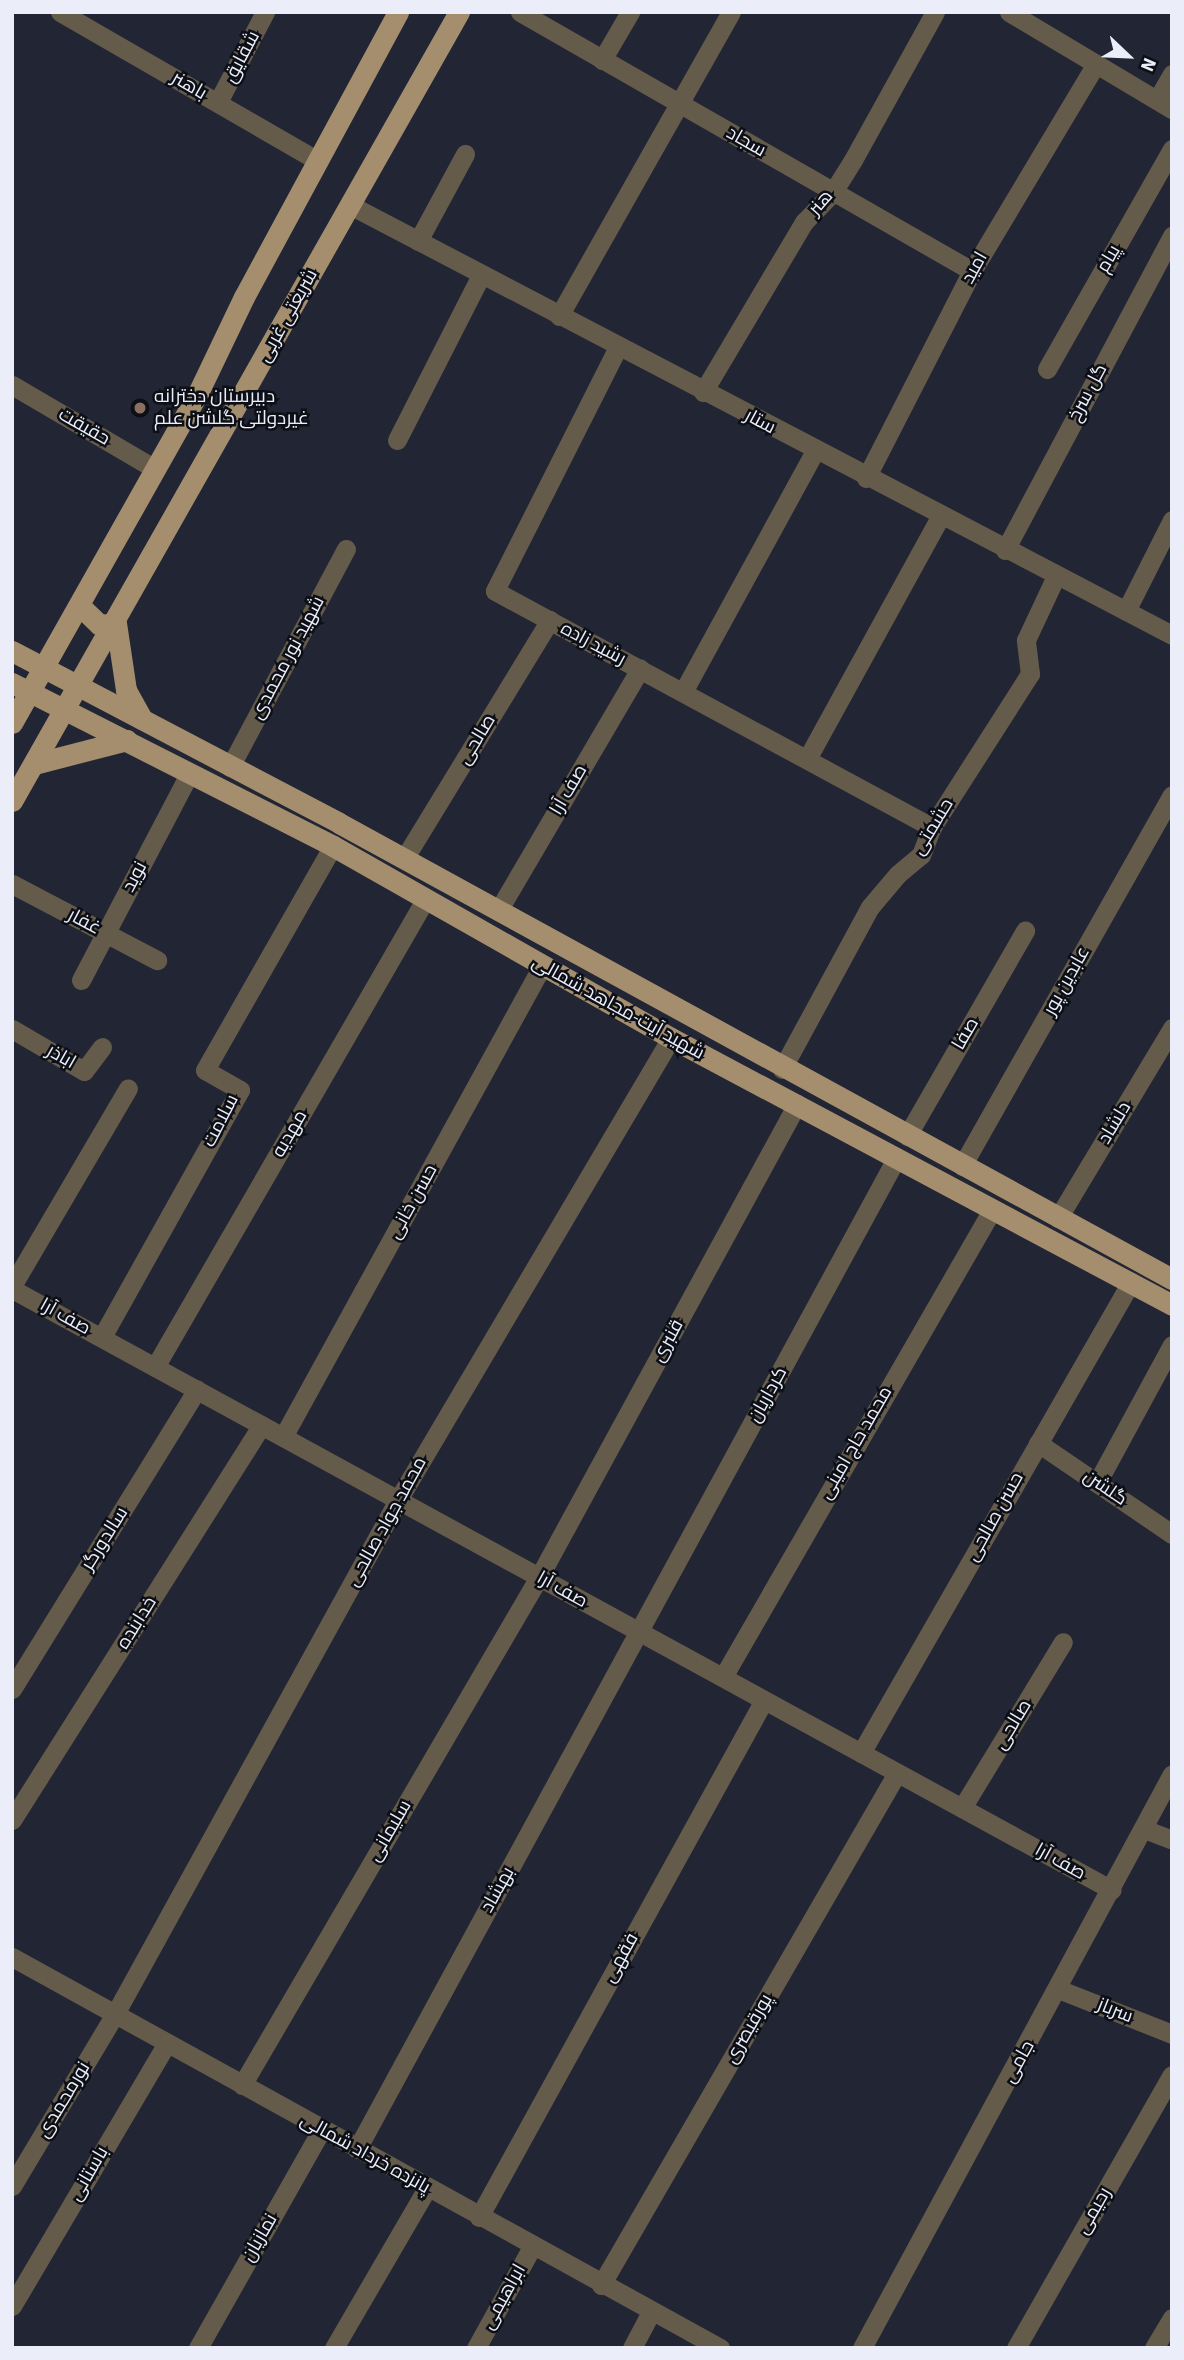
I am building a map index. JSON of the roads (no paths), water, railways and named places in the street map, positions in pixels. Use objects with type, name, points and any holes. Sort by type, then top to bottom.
[{"type":"main road","points":[[12,723],[21,688],[43,668],[79,606],[155,469],[398,12]]},
{"type":"main road","name":"شریعتی غربی","points":[[12,801],[77,684],[116,623],[459,12]]},
{"type":"main road","points":[[79,606],[100,625],[116,623],[126,690],[142,720]]},
{"type":"main road","name":"شهید آیت-مجاهد شمالی","points":[[12,651],[404,859],[782,1069],[1172,1279]]},
{"type":"main road","name":"شهید آیت-مجاهد شمالی","points":[[21,688],[333,846],[671,1038],[1172,1305]]},
{"type":"main road","points":[[158,757],[168,734]]},
{"type":"main road","points":[[34,764],[127,740]]},
{"type":"street","name":"باهنر","points":[[60,12],[318,160]]},
{"type":"street","name":"شقایق","points":[[218,102],[265,12]]},
{"type":"street","name":"سجاد","points":[[520,12],[972,271]]},
{"type":"street","points":[[603,60],[630,12]]},
{"type":"street","points":[[559,316],[681,105],[731,12]]},
{"type":"street","name":"هنر","points":[[703,392],[804,222],[833,192],[935,12]]},
{"type":"street","points":[[1017,14],[1164,104],[1172,74]]},
{"type":"street","name":"امید","points":[[866,478],[972,271],[1096,64]]},
{"type":"street","name":"پیام","points":[[1047,369],[1172,149]]},
{"type":"street","points":[[418,242],[465,154]]},
{"type":"street","name":"ستار","points":[[350,205],[940,517],[1172,635]]},
{"type":"street","name":"گل سرخ","points":[[1005,550],[1172,236]]},
{"type":"street","points":[[397,440],[481,275]]},
{"type":"street","name":"رشید زاده","points":[[618,347],[495,591],[932,827]]},
{"type":"street","name":"حقیقت","points":[[12,385],[155,469]]},
{"type":"street","points":[[682,692],[815,451]]},
{"type":"street","points":[[807,759],[940,517]]},
{"type":"street","points":[[1126,611],[1172,520]]},
{"type":"street","name":"شهید نور محمدی","points":[[230,767],[346,550]]},
{"type":"street","name":"حشمتی","points":[[782,1069],[870,906],[898,874],[921,855],[932,827],[1030,674],[1026,640],[1056,576]]},
{"type":"street","name":"صالحی","points":[[404,859],[550,620]]},
{"type":"street","name":"صف آرا","points":[[498,911],[640,669]]},
{"type":"street","name":"نوید","points":[[81,980],[189,774]]},
{"type":"street","name":"عابدین پور","points":[[962,1166],[1172,795]]},
{"type":"street","name":"سلامت","points":[[102,1338],[240,1090],[205,1070],[333,846]]},
{"type":"street","name":"غفار","points":[[12,884],[157,960]]},
{"type":"street","name":"مهدیه","points":[[155,1367],[425,900]]},
{"type":"street","name":"صفا","points":[[907,1136],[1025,931]]},
{"type":"street","name":"حسن خانی","points":[[283,1437],[542,966]]},
{"type":"street","name":"دلشاد","points":[[1058,1218],[1172,1028]]},
{"type":"street","name":"اباذر","points":[[12,1029],[84,1071],[102,1047]]},
{"type":"street","name":"محمد جواد صالحی","points":[[116,2014],[398,1500],[671,1038]]},
{"type":"street","points":[[12,1287],[128,1088]]},
{"type":"street","name":"قنبری","points":[[539,1577],[797,1104]]},
{"type":"street","name":"کرداریان","points":[[639,1632],[897,1157]]},
{"type":"street","name":"محمد حاج امینی","points":[[723,1678],[992,1210]]},
{"type":"street","name":"حسن صالحی","points":[[862,1753],[1131,1282]]},
{"type":"street","name":"صف آرا","points":[[12,1287],[1112,1891]]},
{"type":"street","points":[[1097,1483],[1172,1345]]},
{"type":"street","name":"سالدورگر","points":[[12,1689],[197,1390]]},
{"type":"street","name":"خدابنده","points":[[12,1820],[262,1425]]},
{"type":"street","name":"گلشن","points":[[1038,1443],[1172,1534]]},
{"type":"street","name":"سلیمانی","points":[[242,2085],[539,1577]]},
{"type":"street","name":"بهشاد","points":[[357,2149],[639,1632]]},
{"type":"street","name":"صالحی","points":[[962,1808],[1063,1642]]},
{"type":"street","name":"فقهی","points":[[479,2217],[764,1700]]},
{"type":"street","name":"پورقیصری","points":[[601,2285],[897,1773]]},
{"type":"street","name":"جامی","points":[[862,2348],[1112,1891],[1172,1774]]},
{"type":"street","points":[[1144,1829],[1172,1840]]},
{"type":"street","name":"پانزده خرداد شمالی","points":[[12,1957],[601,2285],[720,2348]]},
{"type":"street","name":"سرباز","points":[[1058,1989],[1172,2034]]},
{"type":"street","name":"نورمحمدی","points":[[12,2186],[116,2014]]},
{"type":"street","name":"باستانی","points":[[12,2306],[167,2043]]},
{"type":"street","name":"رحیمی","points":[[1016,2348],[1172,2075]]},
{"type":"street","name":"نمازیان","points":[[198,2348],[322,2129]]},
{"type":"street","points":[[334,2348],[427,2188]]},
{"type":"street","name":"ابراهیمی","points":[[476,2348],[532,2246]]},
{"type":"street","points":[[632,2348],[651,2312]]},
{"type":"street","points":[[1154,2348],[1172,2318]]},
{"type":"place","name":"دبیرستان دخترانه غیردولتی گلشن علم","points":[[140,408]]}]
